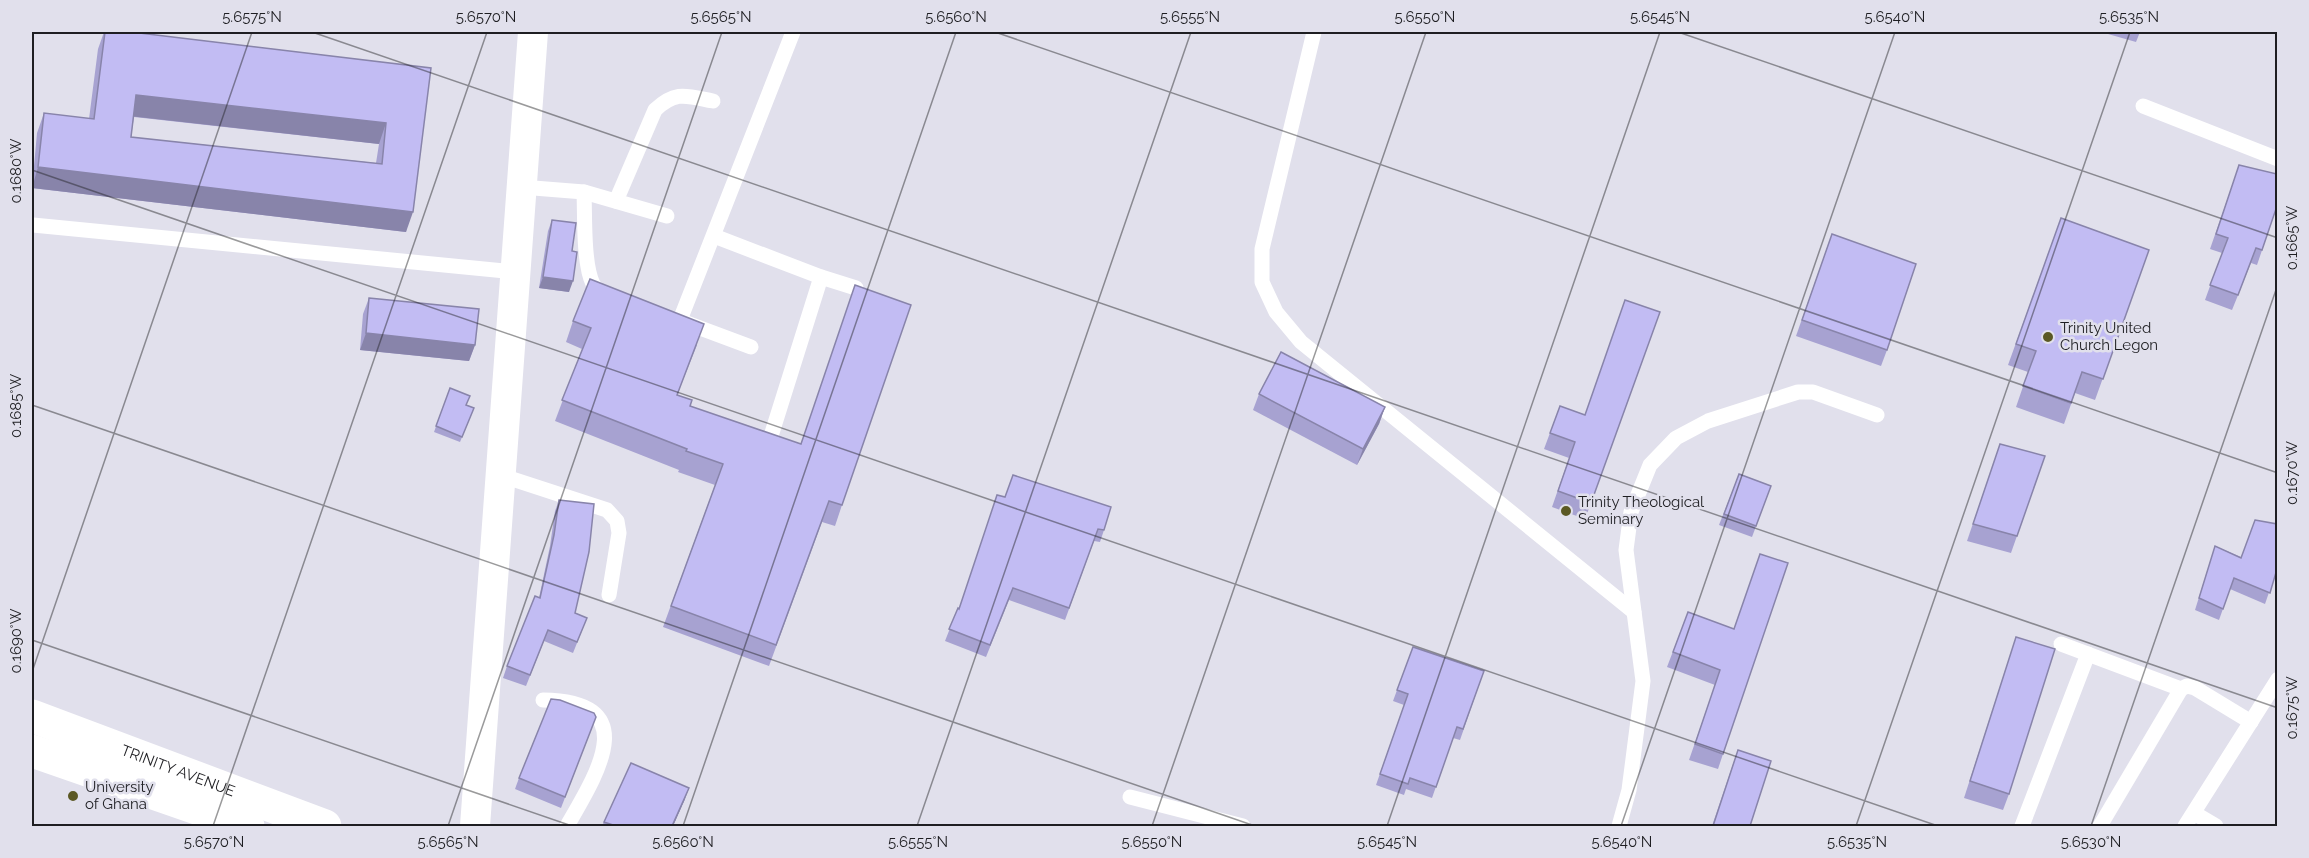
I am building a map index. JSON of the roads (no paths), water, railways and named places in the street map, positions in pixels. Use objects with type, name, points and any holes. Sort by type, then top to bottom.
[{"type":"street","points":[[475,826],[533,32]]},
{"type":"street","name":"TRINITY AVENUE","points":[[32,716],[325,826]]},
{"type":"street","name":"TRINITY AVENUE","points":[[32,751],[248,826]]},
{"type":"lane","points":[[751,347],[674,318],[714,236],[793,32]]},
{"type":"lane","points":[[1314,32],[1262,249],[1262,282],[1276,312],[1301,342],[1634,612]]},
{"type":"lane","points":[[616,201],[655,110],[666,99],[681,95],[713,101]]},
{"type":"lane","points":[[2143,106],[2277,159]]},
{"type":"lane","points":[[521,187],[584,192],[667,216]]},
{"type":"lane","points":[[584,192],[587,253],[592,283],[602,292],[624,300]]},
{"type":"lane","points":[[33,225],[515,272]]},
{"type":"lane","points":[[714,236],[856,288]]},
{"type":"lane","points":[[771,435],[821,277]]},
{"type":"lane","points":[[1619,826],[1629,790],[1643,681],[1626,550],[1631,512],[1650,465],[1676,438],[1708,422],[1798,392],[1813,392],[1877,415]]},
{"type":"lane","points":[[500,475],[607,510],[616,520],[619,533],[609,595]]},
{"type":"lane","points":[[2061,644],[2181,688],[2187,686],[2195,688],[2251,722]]},
{"type":"lane","points":[[2022,826],[2088,654]]},
{"type":"lane","points":[[2185,826],[2277,679]]},
{"type":"lane","points":[[2100,826],[2181,688]]},
{"type":"lane","points":[[543,700],[586,706],[603,723],[606,741],[590,787],[567,826]]},
{"type":"lane","points":[[1130,797],[1243,826]]},
{"type":"lane","points":[[2194,813],[2216,826]]},
{"type":"place","name":"Trinity United Church Legon","points":[[2048,337]]},
{"type":"place","name":"Trinity Theological Seminary","points":[[1566,511]]},
{"type":"place","name":"University of Ghana","points":[[73,796]]}]
